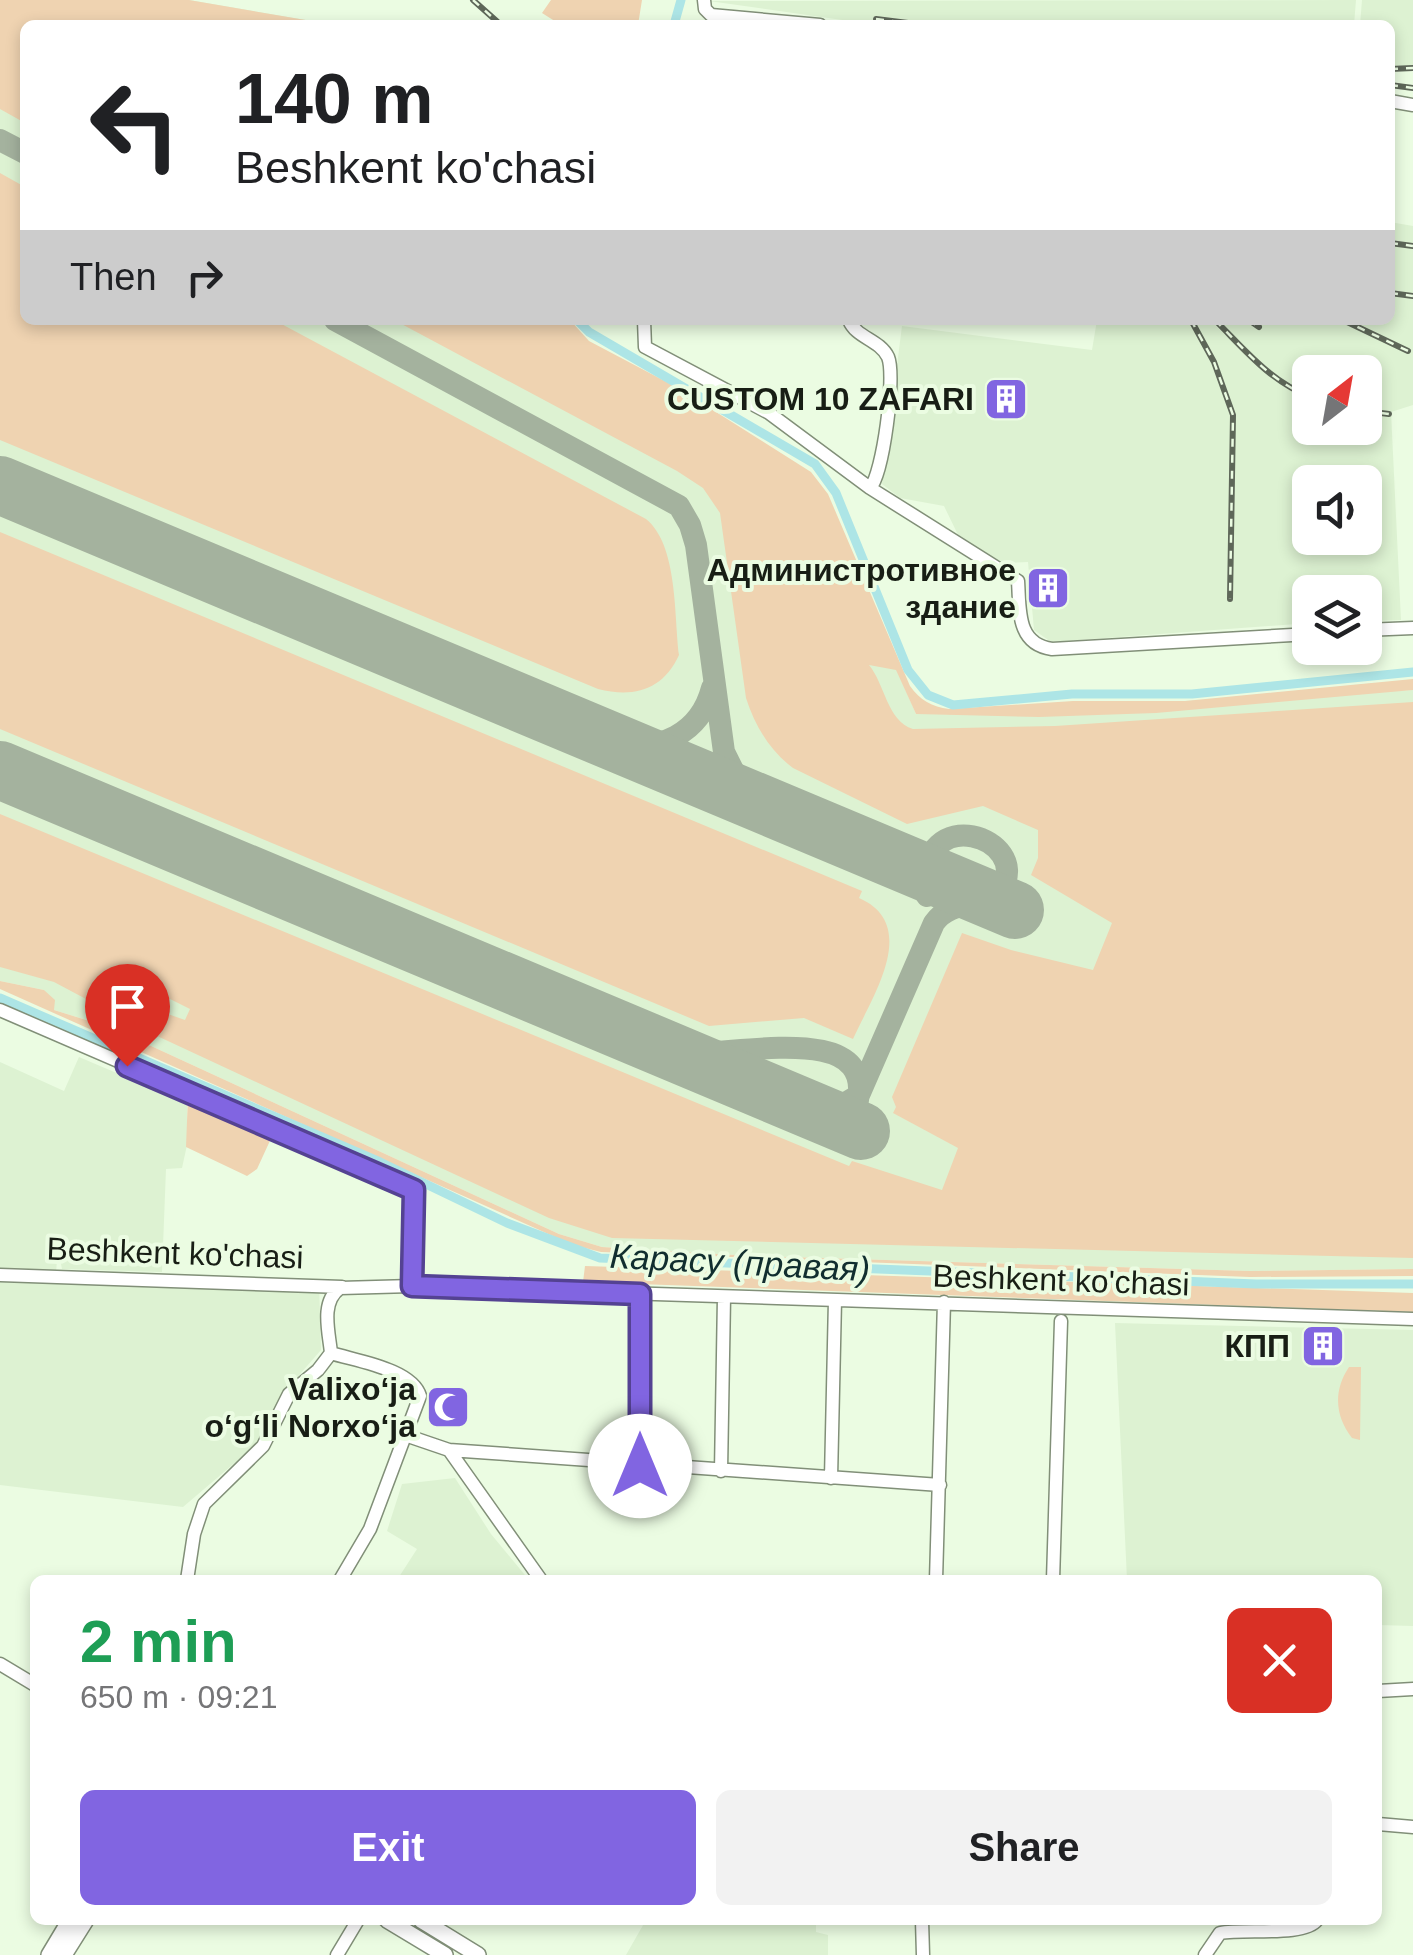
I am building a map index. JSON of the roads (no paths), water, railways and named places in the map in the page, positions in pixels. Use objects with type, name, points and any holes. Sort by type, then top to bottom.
[{"type":"main road","points":[[49,1955],[67,1925]]},
{"type":"main road","points":[[68,1954],[83,1925]]},
{"type":"main road","points":[[395,1925],[445,1955]]},
{"type":"main road","points":[[428,1925],[478,1955]]},
{"type":"street","points":[[704,0],[711,15],[766,20]]},
{"type":"street","points":[[644,325],[645,347],[768,413],[870,488],[1018,581],[1023,630],[1040,647],[1292,635]]},
{"type":"street","points":[[852,325],[880,346],[890,366],[879,473],[870,488]]},
{"type":"street","points":[[1382,629],[1413,628]]},
{"type":"street","points":[[0,1010],[414,1190],[412,1286]]},
{"type":"street","name":"Beshkent ko'chasi","points":[[0,1276],[341,1289],[412,1286],[944,1302],[1413,1320]]},
{"type":"street","points":[[188,1575],[194,1534],[204,1504],[263,1446],[290,1394],[331,1353],[327,1295],[320,1286]]},
{"type":"street","points":[[328,1305],[341,1289]]},
{"type":"street","points":[[640,1294],[640,1466]]},
{"type":"street","points":[[721,1471],[724,1297]]},
{"type":"street","points":[[830,1478],[835,1300]]},
{"type":"street","points":[[936,1575],[944,1302]]},
{"type":"street","points":[[1053,1575],[1061,1321]]},
{"type":"street","points":[[331,1353],[404,1376],[419,1392],[419,1404],[370,1528],[343,1575]]},
{"type":"street","points":[[405,1435],[449,1450],[940,1485]]},
{"type":"street","points":[[449,1450],[536,1575]]},
{"type":"street","points":[[0,1664],[30,1683]]},
{"type":"street","points":[[1382,1691],[1413,1689]]},
{"type":"street","points":[[1382,1824],[1413,1826]]},
{"type":"street","points":[[336,1955],[355,1925]]},
{"type":"street","points":[[922,1925],[923,1955]]},
{"type":"street","points":[[1205,1955],[1220,1933],[1305,1930],[1311,1925]]},
{"type":"waterway","name":"Карасу (правая)","points":[[675,20],[681,0]]},
{"type":"waterway","name":"Карасу (правая)","points":[[582,325],[815,464],[836,493],[908,670],[928,695],[953,705],[1072,694],[1192,694],[1413,672]]},
{"type":"waterway","name":"Карасу (правая)","points":[[0,998],[380,1162],[507,1223],[600,1258],[1256,1284],[1413,1284]]},
{"type":"railway","points":[[473,0],[495,20]]},
{"type":"railway","points":[[876,19],[884,20]]},
{"type":"railway","points":[[1395,69],[1413,68]]},
{"type":"railway","points":[[1395,86],[1413,88]]},
{"type":"railway","points":[[1395,244],[1413,246]]},
{"type":"railway","points":[[1395,294],[1413,296]]},
{"type":"railway","points":[[1194,325],[1214,362],[1233,415],[1230,599]]},
{"type":"railway","points":[[1220,325],[1248,354],[1292,388]]},
{"type":"railway","points":[[1353,325],[1408,351]]},
{"type":"railway","points":[[1382,413],[1389,414]]},
{"type":"place","name":"CUSTOM 10 ZAFARI","points":[[1006,399]]},
{"type":"place","name":"Администротивное здание","points":[[1048,588]]},
{"type":"place","name":"КПП","points":[[1323,1346]]},
{"type":"place","name":"Valixoʻja oʻgʻli Norxoʻja","points":[[448,1407]]}]
